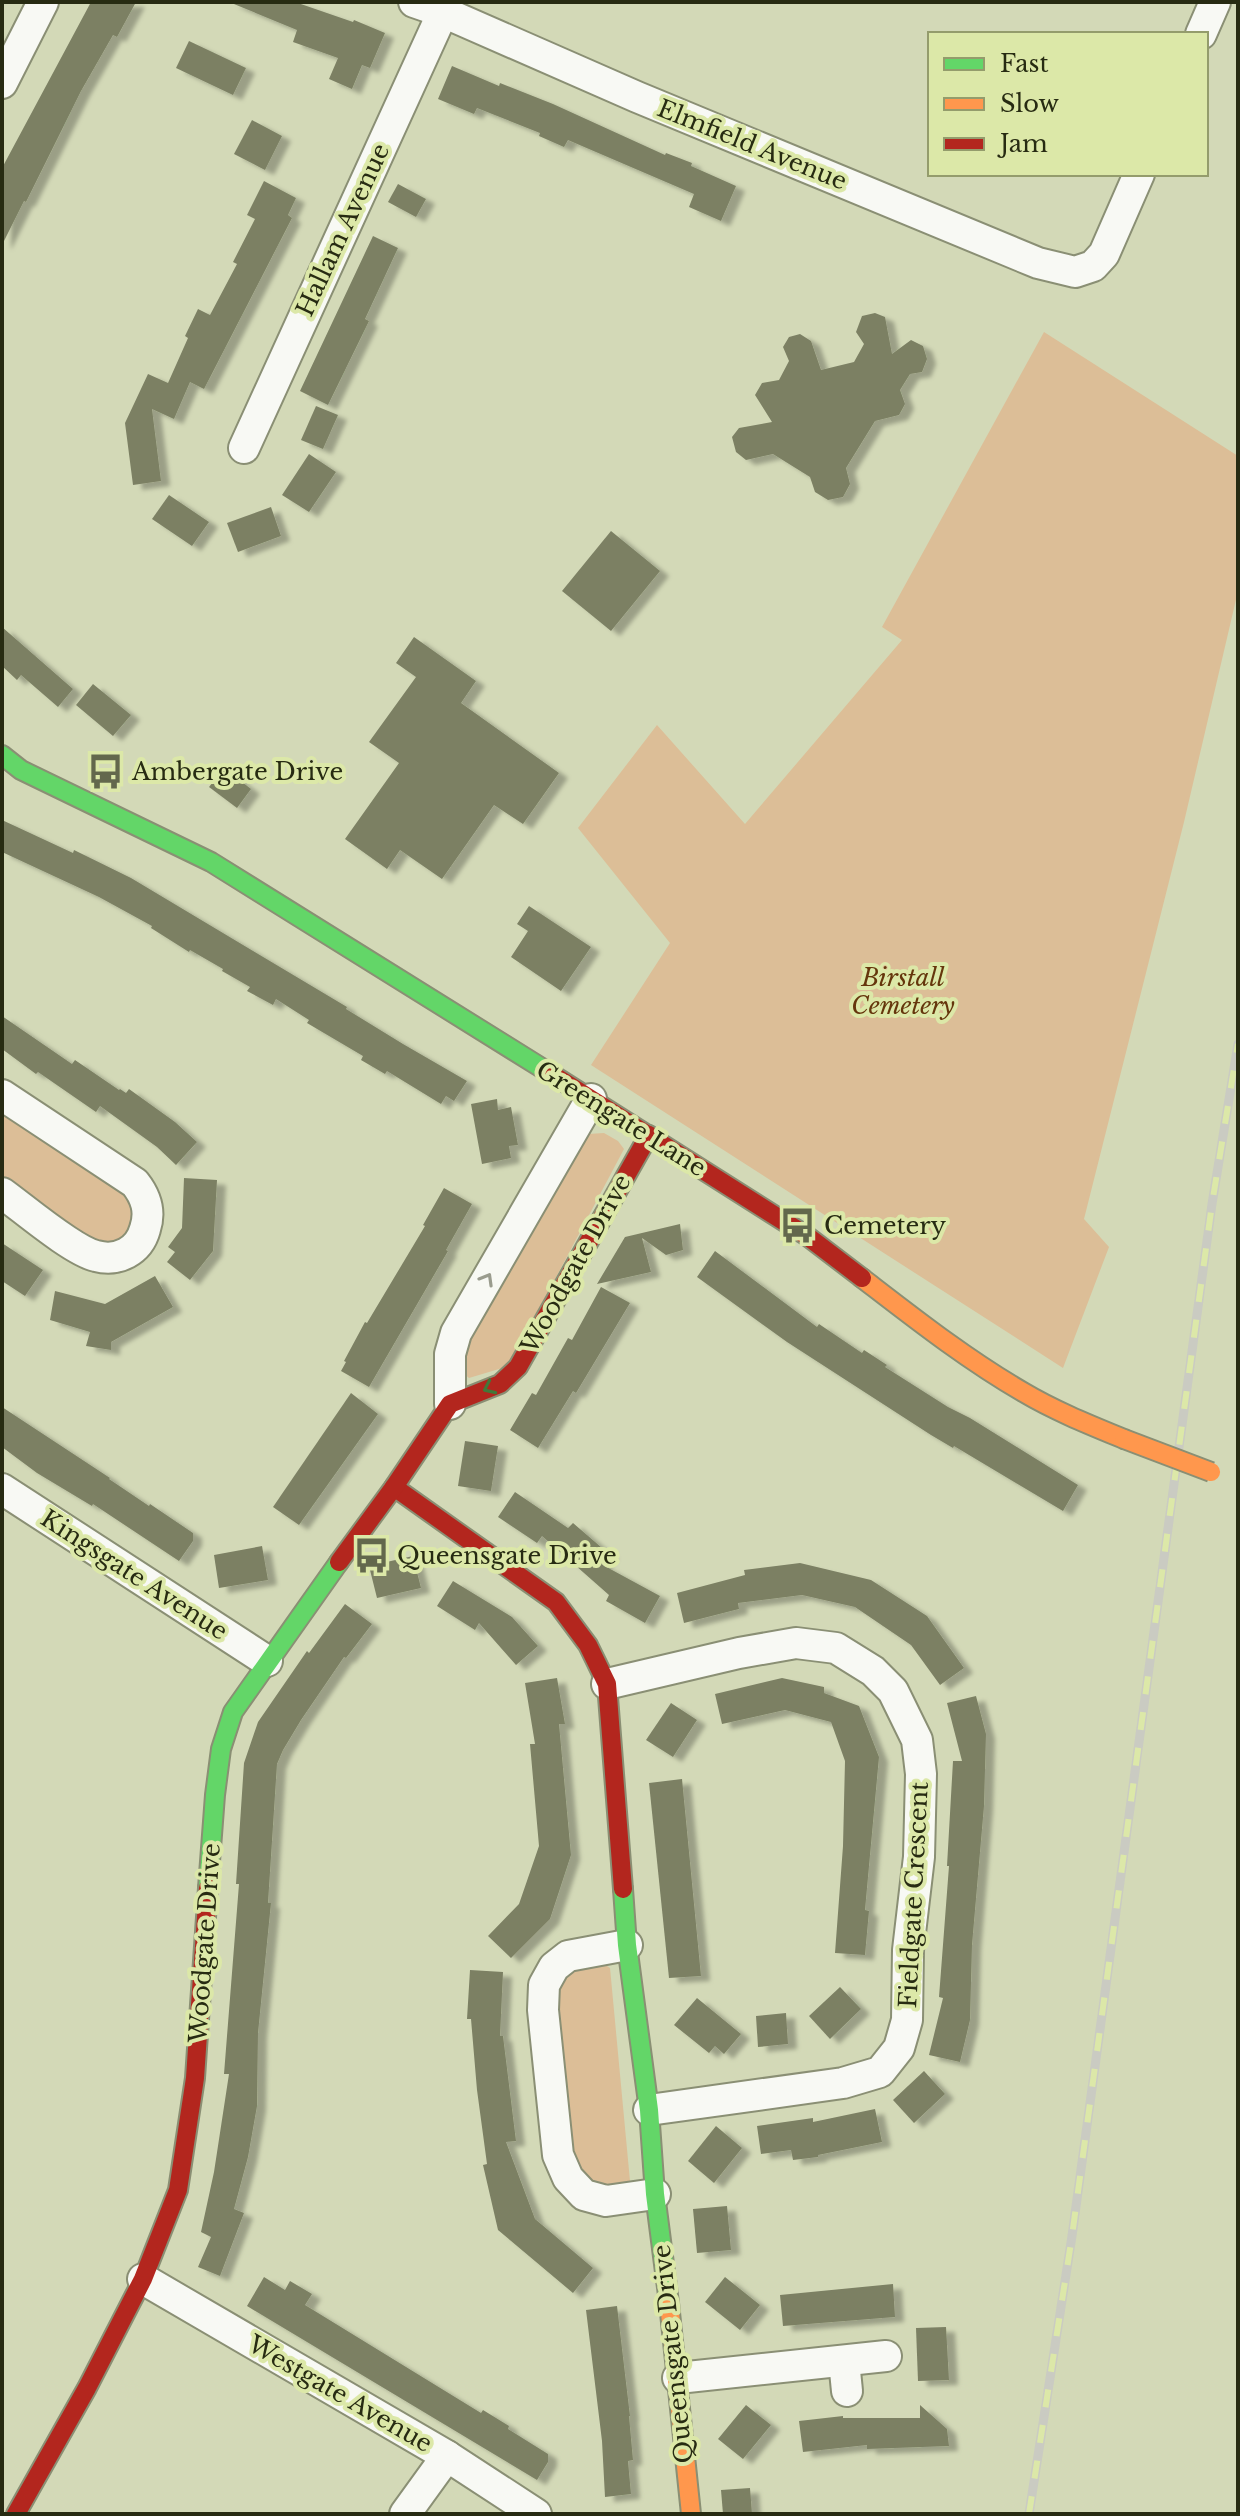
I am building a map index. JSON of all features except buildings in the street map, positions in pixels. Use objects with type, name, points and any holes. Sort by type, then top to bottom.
[{"type":"street","points":[[2,83],[43,2]]},
{"type":"street","name":"Elmfield Avenue","points":[[414,2],[1038,263],[1075,272],[1093,266],[1104,254],[1138,176]]},
{"type":"street","points":[[1202,32],[1215,2]]},
{"type":"street","name":"Hallam Avenue","points":[[244,448],[443,12]]},
{"type":"street","name":"Greengate Lane","points":[[2,755],[21,770],[211,862],[649,1135],[807,1236],[947,1344],[1024,1393],[1077,1420],[1218,1472]]},
{"type":"street","points":[[2,1095],[135,1183],[146,1200],[147,1223],[135,1247],[126,1254],[96,1256],[57,1233],[2,1193]]},
{"type":"street","points":[[450,1404],[450,1354],[456,1333],[591,1099]]},
{"type":"street","name":"Woodgate Drive","points":[[16,2514],[87,2388],[143,2279],[178,2190],[195,2078],[215,1795],[221,1749],[233,1712],[450,1404],[500,1384],[518,1367],[649,1135]]},
{"type":"street","name":"Queensgate Drive","points":[[394,1487],[556,1602],[588,1645],[607,1684],[627,1945],[649,2110],[655,2194],[691,2514]]},
{"type":"street","name":"Kingsgate Avenue","points":[[2,1489],[267,1661]]},
{"type":"street","name":"Fieldgate Crescent","points":[[607,1684],[796,1643],[836,1648],[873,1671],[893,1691],[917,1740],[921,1774],[919,1857],[908,1950],[907,2020],[899,2048],[880,2072],[843,2083],[649,2110]]},
{"type":"street","points":[[627,1945],[568,1956],[554,1967],[544,1985],[543,2010],[558,2155],[568,2178],[584,2195],[606,2201],[655,2194]]},
{"type":"street","name":"Westgate Avenue","points":[[143,2279],[447,2456],[536,2514]]},
{"type":"street","points":[[678,2378],[886,2356]]},
{"type":"street","points":[[844,2361],[847,2391]]},
{"type":"street","points":[[405,2514],[447,2456]]},
{"type":"green space","name":"Birstall Cemetery","points":[[1044,332],[1238,456],[1238,591],[1184,822],[1084,1219],[1109,1247],[1063,1368],[591,1065],[670,943],[578,828],[657,725],[745,824],[902,640],[882,627]]},
{"type":"green space","points":[[2,1095],[146,1200],[113,1257],[2,1193]]},
{"type":"green space","points":[[604,1133],[618,1141],[624,1149],[509,1366],[469,1378],[460,1370],[464,1334],[574,1140],[588,1134]]},
{"type":"green space","points":[[598,1960],[610,1968],[630,2181],[615,2191],[602,2192],[574,2171],[555,1999],[564,1967]]},
{"type":"railway","points":[[1029,2514],[1072,2236],[1212,1204],[1238,1044]]},
{"type":"traffic: fast","points":[[2,755],[21,770],[211,862],[553,1075]]},
{"type":"traffic: fast","points":[[208,1888],[221,1749],[233,1712],[339,1562]]},
{"type":"traffic: fast","points":[[623,1889],[669,2303]]},
{"type":"traffic: slow","points":[[862,1278],[941,1338],[1002,1379],[1048,1405],[1124,1439]]},
{"type":"traffic: slow","points":[[1124,1439],[1211,1472]]},
{"type":"traffic: slow","points":[[669,2303],[691,2514]]},
{"type":"traffic: jam","points":[[553,1075],[807,1236],[862,1278]]},
{"type":"traffic: jam","points":[[339,1562],[450,1404],[500,1384],[518,1367],[649,1135]]},
{"type":"traffic: jam","points":[[394,1487],[556,1602],[588,1645],[607,1684],[623,1889]]},
{"type":"traffic: jam","points":[[16,2514],[87,2388],[143,2279],[178,2190],[195,2078],[208,1888]]},
{"type":"place","name":"Ambergate Drive","points":[[106,772]]},
{"type":"place","name":"Cemetery","points":[[798,1226]]},
{"type":"place","name":"Queensgate Drive","points":[[371,1556]]}]
